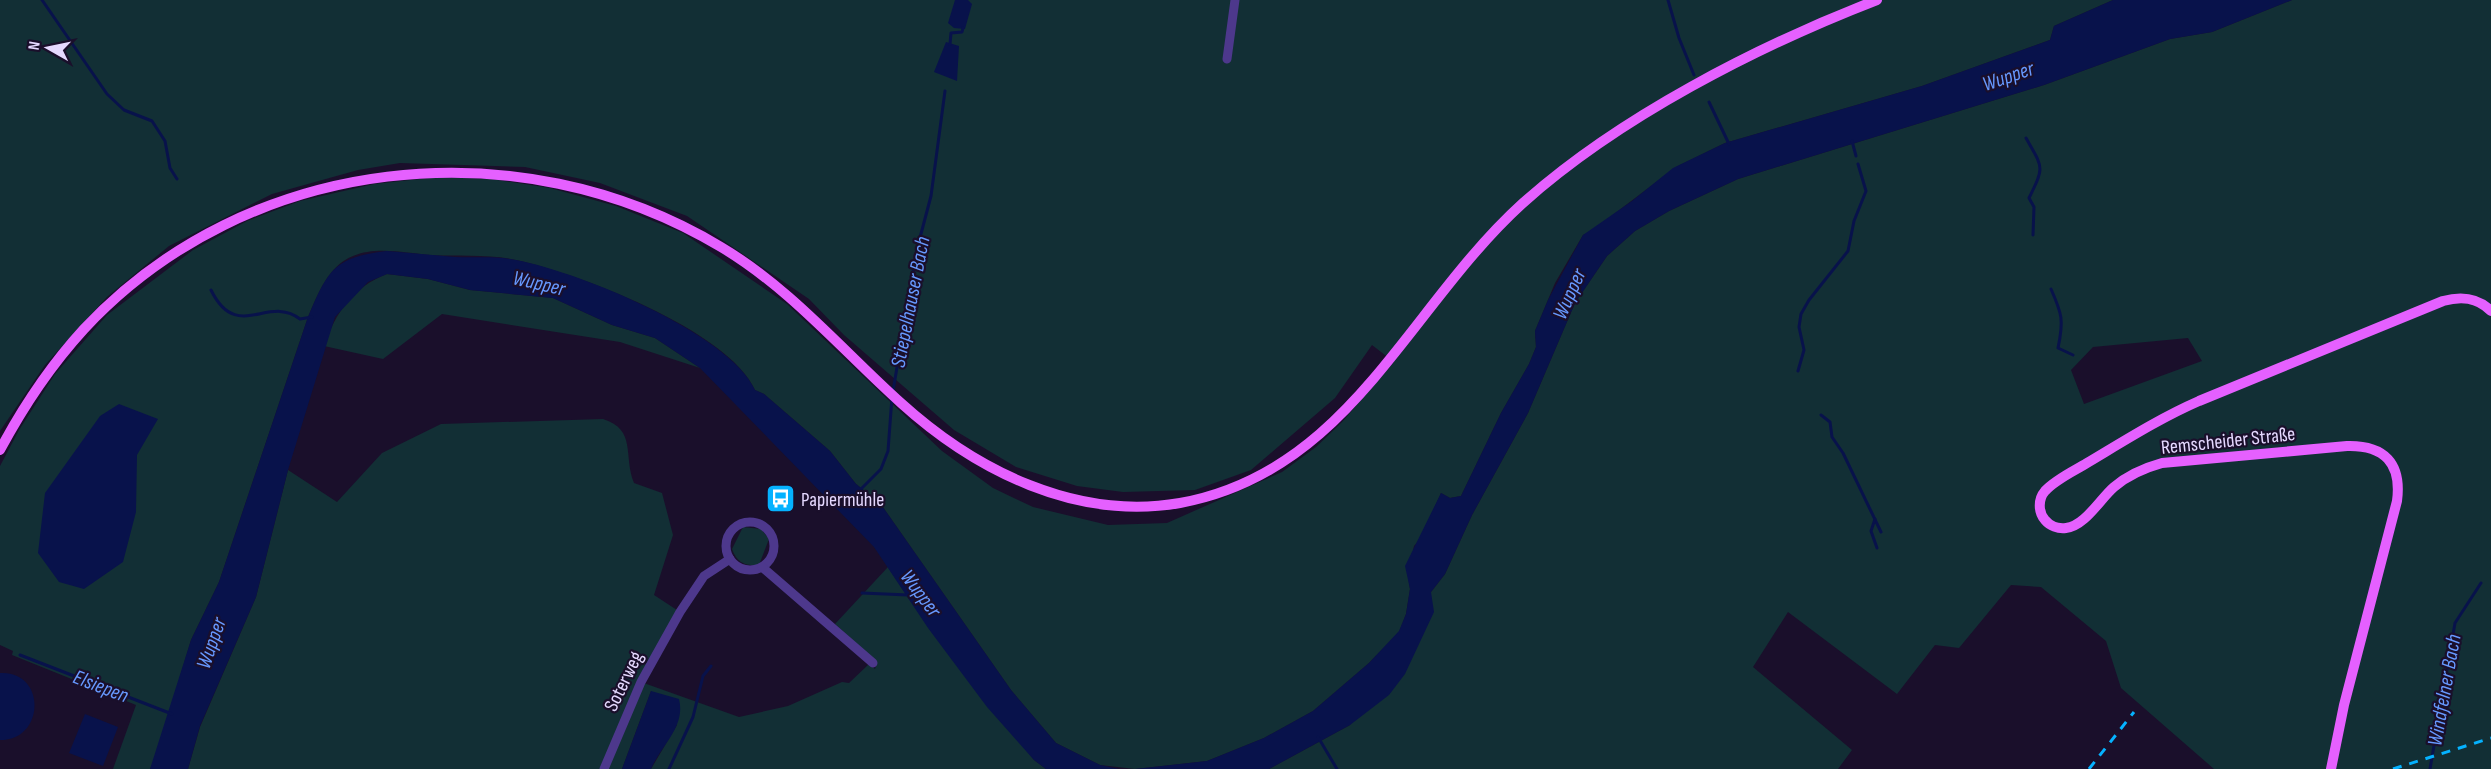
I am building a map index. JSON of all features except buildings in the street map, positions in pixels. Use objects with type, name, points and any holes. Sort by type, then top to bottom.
[{"type":"main road","points":[[0,450],[34,393],[84,329],[118,297],[168,258],[215,229],[276,202],[337,184],[402,173],[464,171],[536,178],[592,192],[650,211],[710,240],[761,274],[855,357],[902,404],[945,438],[988,466],[1023,483],[1060,495],[1103,504],[1171,504],[1212,496],[1262,476],[1306,447],[1336,421],[1378,373],[1468,259],[1524,202],[1561,172],[1637,120],[1707,80],[1805,31],[1877,0]]},
{"type":"main road","name":"Remscheider Straße","points":[[2331,769],[2343,705],[2397,501],[2397,478],[2391,463],[2385,456],[2371,448],[2347,446],[2163,463],[2146,468],[2124,479],[2079,522],[2065,528],[2052,525],[2044,518],[2040,508],[2041,499],[2050,486],[2068,474],[2165,417],[2199,401],[2443,301],[2460,297],[2473,299],[2491,311]]},
{"type":"street","points":[[1227,59],[1233,33],[1235,0]]},
{"type":"street","points":[[754,522],[768,529],[774,542],[772,556],[762,567],[746,569],[730,559],[726,544],[732,529],[738,524],[754,522]]},
{"type":"street","name":"Soterweg","points":[[604,769],[640,682],[680,612],[704,576],[730,559]]},
{"type":"street","points":[[762,567],[873,663]]},
{"type":"green space","points":[[0,0],[2113,0],[2054,26],[2050,40],[1922,86],[1725,143],[1676,167],[1593,230],[1583,235],[1555,283],[1535,331],[1536,347],[1529,364],[1501,413],[1461,496],[1450,498],[1441,493],[1421,538],[1414,546],[1408,577],[1410,589],[1406,614],[1399,632],[1369,663],[1313,711],[1264,738],[1207,761],[1135,769],[1100,765],[1056,743],[1011,690],[880,503],[856,484],[830,451],[764,394],[755,390],[740,368],[715,346],[683,325],[609,290],[572,276],[511,259],[381,251],[353,256],[330,274],[308,317],[219,582],[191,640],[156,757],[150,769],[113,769],[136,705],[12,655],[13,651],[0,645],[0,466],[19,430],[55,374],[107,315],[193,250],[247,221],[300,201],[374,184],[438,177],[491,179],[550,188],[616,206],[683,233],[787,304],[942,451],[993,488],[1033,507],[1108,525],[1167,523],[1282,472],[1316,447],[1342,422],[1394,362],[1372,345],[1335,398],[1251,470],[1195,490],[1123,492],[1077,486],[1016,467],[954,430],[844,335],[809,299],[687,216],[600,183],[525,167],[400,163],[358,170],[272,194],[169,246],[107,297],[45,365],[0,431]]},
{"type":"green space","points":[[2292,0],[2491,0],[2491,769],[2214,769],[2121,688],[2106,641],[2041,587],[2011,585],[1959,648],[1935,645],[1897,694],[1788,612],[1753,667],[1852,750],[1838,769],[1269,769],[1350,725],[1431,592],[1445,574],[1472,515],[1528,413],[1575,303],[1607,256],[1635,231],[1669,211],[1738,179],[2044,85],[2170,39],[2212,32]],"holes":[[[2188,338],[2202,361],[2084,404],[2071,370],[2093,347]]]},
{"type":"green space","points":[[387,274],[428,279],[470,290],[553,298],[612,325],[655,338],[700,368],[620,342],[442,314],[383,359],[324,346],[334,322],[347,302],[364,286]]},
{"type":"green space","points":[[603,419],[614,424],[625,437],[634,483],[662,493],[673,535],[654,595],[680,612],[641,682],[739,717],[788,706],[842,682],[849,683],[869,664],[875,669],[877,662],[835,624],[888,567],[911,602],[1034,760],[1046,769],[651,769],[677,725],[651,691],[622,769],[188,769],[200,727],[256,597],[288,470],[337,502],[382,453],[441,424]]},
{"type":"green space","points":[[743,527],[761,529],[769,539],[759,565],[742,563],[736,558],[732,549]]},
{"type":"water","points":[[955,0],[968,0],[972,4],[965,29],[954,28],[948,23]]},
{"type":"water","name":"Wupper","points":[[2113,0],[2292,0],[2212,32],[2170,39],[2044,85],[1738,179],[1669,211],[1635,231],[1607,256],[1575,303],[1528,413],[1472,515],[1445,574],[1431,592],[1434,612],[1405,674],[1389,695],[1350,725],[1269,769],[1135,769],[1207,761],[1264,738],[1313,711],[1369,663],[1399,631],[1406,614],[1410,589],[1405,566],[1441,493],[1450,498],[1461,496],[1501,413],[1529,364],[1536,347],[1535,331],[1548,300],[1583,235],[1632,201],[1673,168],[1725,143],[1922,86],[2050,40],[2054,26]]},
{"type":"water","points":[[946,42],[959,46],[957,81],[934,72]]},
{"type":"water","name":"Wupper","points":[[387,251],[455,257],[503,258],[537,265],[607,289],[645,306],[682,325],[714,346],[739,368],[755,390],[764,394],[830,451],[856,484],[880,503],[1011,690],[1056,743],[1100,765],[1119,769],[1046,769],[1034,760],[987,707],[928,628],[874,547],[700,368],[655,338],[612,325],[553,298],[470,290],[428,279],[387,274],[368,282],[335,317],[288,470],[256,597],[200,726],[188,769],[150,769],[191,640],[219,582],[315,301],[328,277],[344,262],[355,257]]},
{"type":"water","points":[[119,404],[158,419],[137,455],[136,512],[123,562],[84,589],[59,582],[38,553],[45,493],[100,416]]},
{"type":"water","points":[[0,673],[15,675],[26,682],[32,693],[34,705],[32,718],[26,729],[15,737],[0,740]]},
{"type":"water","points":[[651,691],[679,699],[680,709],[676,727],[651,769],[622,769]]},
{"type":"water","points":[[85,714],[118,727],[103,766],[69,753]]},
{"type":"waterway","points":[[42,0],[107,94],[124,110],[152,121],[165,141],[170,168],[177,179]]},
{"type":"waterway","points":[[1668,0],[1679,38],[1694,75]]},
{"type":"waterway","name":"Stiepelhauser Bach","points":[[950,44],[951,33],[962,32],[963,28]]},
{"type":"waterway","name":"Stiepelhauser Bach","points":[[893,391],[917,249],[931,196],[945,91]]},
{"type":"waterway","points":[[1709,102],[1729,144]]},
{"type":"waterway","points":[[2026,138],[2040,167],[2038,179],[2029,198],[2034,207],[2033,235]]},
{"type":"waterway","points":[[1852,141],[1856,156]]},
{"type":"waterway","points":[[1798,371],[1804,350],[1799,327],[1801,314],[1809,300],[1848,251],[1854,221],[1866,191],[1858,164]]},
{"type":"waterway","points":[[2051,289],[2061,317],[2058,348],[2073,355]]},
{"type":"waterway","points":[[211,290],[221,305],[231,313],[242,316],[276,311],[288,313],[300,319],[312,317]]},
{"type":"waterway","name":"Stiepelhauser Bach","points":[[859,491],[881,469],[888,451],[892,397]]},
{"type":"waterway","points":[[1821,415],[1830,422],[1832,437],[1843,453],[1881,532]]},
{"type":"waterway","points":[[1875,519],[1871,531],[1877,548]]},
{"type":"waterway","name":"Windfelner Bach","points":[[2430,769],[2455,623],[2481,583]]},
{"type":"waterway","name":"Wupper","points":[[862,593],[908,595]]},
{"type":"waterway","name":"Elsiepen","points":[[20,655],[172,714]]},
{"type":"waterway","points":[[669,769],[693,717],[703,676],[711,666]]},
{"type":"waterway","points":[[1318,737],[1337,769]]},
{"type":"railway","points":[[2089,769],[2134,712]]},
{"type":"railway","points":[[2393,769],[2491,738]]},
{"type":"place","name":"Papiermühle","points":[[780,499]]}]
